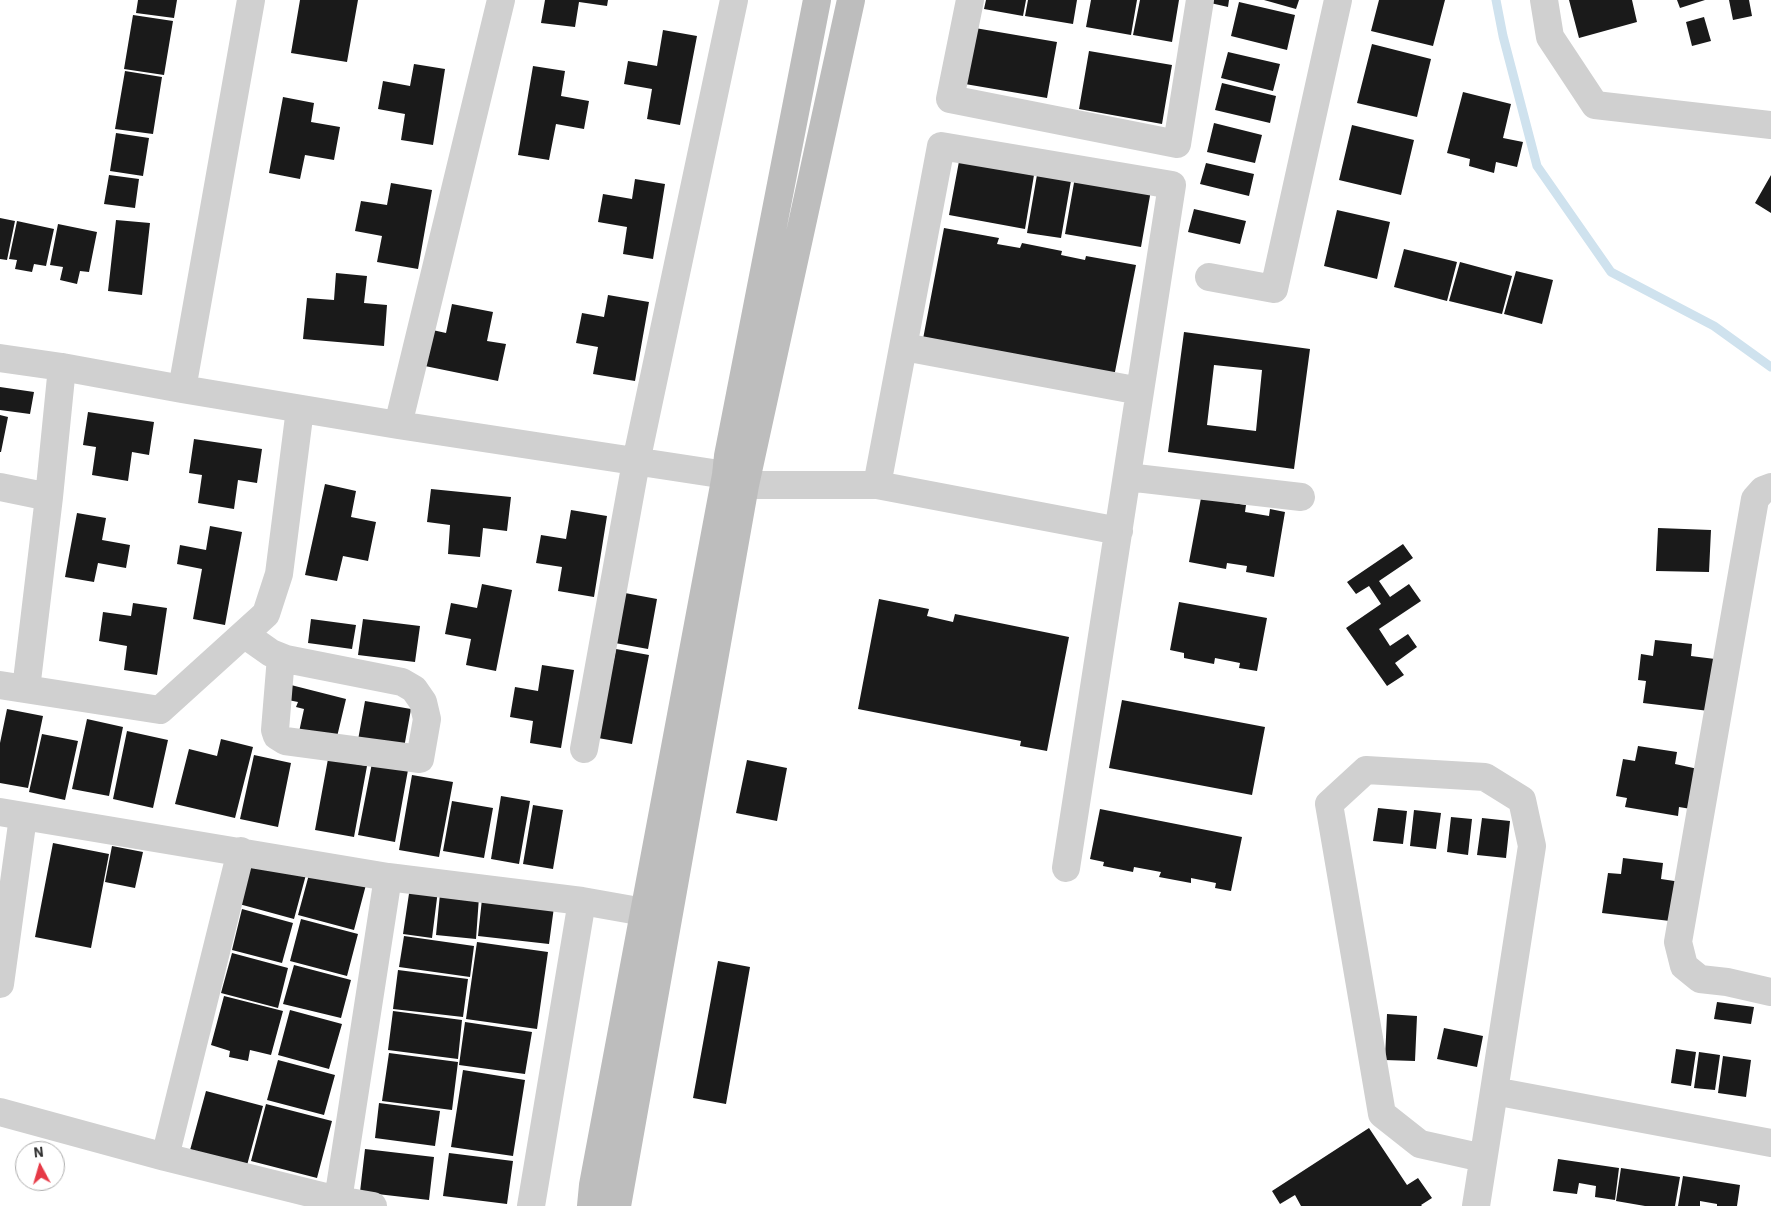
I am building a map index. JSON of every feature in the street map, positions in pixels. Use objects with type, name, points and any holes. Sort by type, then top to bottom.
[{"type":"main road","points":[[617,1206],[733,472],[817,0]]},
{"type":"main road","points":[[591,1206],[593,1185],[644,912],[733,472],[851,0]]},
{"type":"street","points":[[182,390],[251,0]]},
{"type":"street","points":[[398,425],[501,0]]},
{"type":"street","points":[[584,749],[636,462],[734,0]]},
{"type":"street","points":[[970,0],[950,99],[1177,144],[1200,0]]},
{"type":"street","points":[[1209,277],[1274,289],[1338,0]]},
{"type":"street","points":[[1544,0],[1550,37],[1595,105],[1771,126]]},
{"type":"street","points":[[878,485],[941,146],[1172,185],[1066,868]]},
{"type":"street","points":[[904,347],[1140,391]]},
{"type":"street","points":[[0,358],[62,367],[182,390],[636,462],[878,485],[1118,531]]},
{"type":"street","points":[[62,367],[49,497],[13,687],[160,710],[266,614],[279,574],[300,409]]},
{"type":"street","points":[[1127,477],[1301,497]]},
{"type":"street","points":[[0,487],[49,497]]},
{"type":"street","points":[[1771,487],[1763,490],[1755,499],[1678,942],[1684,966],[1700,979],[1727,982],[1771,992]]},
{"type":"street","points":[[244,634],[271,653],[281,657],[402,682],[414,689],[423,702],[427,719],[420,759],[285,741],[277,736],[275,730],[281,657]]},
{"type":"street","points":[[1476,1206],[1532,846],[1522,800],[1486,777],[1366,770],[1329,804],[1382,1114],[1420,1144],[1483,1158]]},
{"type":"street","points":[[0,984],[12,814],[388,877],[582,901],[644,912]]},
{"type":"street","points":[[165,1157],[241,851]]},
{"type":"street","points":[[338,1200],[388,877]]},
{"type":"street","points":[[531,1206],[582,901]]},
{"type":"street","points":[[1494,1090],[1771,1143]]},
{"type":"street","points":[[0,1112],[165,1157],[338,1200],[373,1206]]},
{"type":"building","points":[[138,0],[177,0],[174,18],[136,13]]},
{"type":"building","points":[[300,0],[358,0],[347,62],[291,53]]},
{"type":"building","points":[[545,0],[608,0],[607,6],[579,2],[575,27],[541,23]]},
{"type":"building","points":[[986,0],[1026,0],[1023,16],[984,9]]},
{"type":"building","points":[[1028,0],[1077,0],[1073,24],[1025,16]]},
{"type":"building","points":[[1091,0],[1137,0],[1131,35],[1086,27]]},
{"type":"building","points":[[1140,0],[1179,0],[1172,42],[1133,35]]},
{"type":"building","points":[[1207,0],[1229,0],[1228,7],[1206,2]]},
{"type":"building","points":[[1264,0],[1299,0],[1296,9]]},
{"type":"building","points":[[1379,0],[1445,0],[1433,46],[1371,31]]},
{"type":"building","points":[[1569,0],[1632,0],[1637,22],[1579,38]]},
{"type":"building","points":[[1677,0],[1705,0],[1680,8]]},
{"type":"building","points":[[1729,0],[1749,0],[1752,16],[1733,20]]},
{"type":"building","points":[[1239,2],[1295,15],[1287,50],[1231,36]]},
{"type":"building","points":[[133,15],[173,21],[164,75],[124,69]]},
{"type":"building","points":[[1704,17],[1711,41],[1692,46],[1686,22]]},
{"type":"building","points":[[975,28],[1057,42],[1047,98],[965,84]]},
{"type":"building","points":[[663,30],[697,36],[680,125],[647,119],[652,89],[624,84],[628,61],[657,66]]},
{"type":"building","points":[[1372,44],[1431,59],[1417,117],[1357,103]]},
{"type":"building","points":[[1089,51],[1172,65],[1162,124],[1079,109]]},
{"type":"building","points":[[1228,52],[1280,64],[1273,91],[1221,78]]},
{"type":"building","points":[[414,64],[445,69],[433,145],[401,140],[405,114],[378,109],[383,81],[410,86]]},
{"type":"building","points":[[533,66],[565,71],[561,96],[589,101],[584,129],[556,124],[549,160],[518,155]]},
{"type":"building","points":[[125,71],[162,77],[153,134],[115,129]]},
{"type":"building","points":[[1222,83],[1276,96],[1270,123],[1215,110]]},
{"type":"building","points":[[1463,92],[1511,104],[1503,138],[1523,142],[1517,167],[1496,162],[1494,173],[1469,166],[1470,159],[1447,153]]},
{"type":"building","points":[[283,97],[314,103],[311,122],[340,127],[334,160],[305,155],[300,179],[269,173]]},
{"type":"building","points":[[1214,123],[1262,135],[1255,163],[1207,152]]},
{"type":"building","points":[[1352,125],[1414,140],[1401,195],[1339,180]]},
{"type":"building","points":[[116,133],[149,138],[143,176],[110,171]]},
{"type":"building","points":[[960,156],[1035,169],[1025,229],[949,215]]},
{"type":"building","points":[[1206,163],[1254,174],[1249,196],[1200,184]]},
{"type":"building","points":[[1038,169],[1072,175],[1061,238],[1027,233]]},
{"type":"building","points":[[109,175],[139,179],[135,208],[104,204]]},
{"type":"building","points":[[1771,175],[1771,213],[1755,203]]},
{"type":"building","points":[[1075,177],[1151,190],[1141,247],[1065,234]]},
{"type":"building","points":[[635,179],[665,184],[653,259],[623,254],[627,227],[598,222],[603,194],[632,199]]},
{"type":"building","points":[[391,183],[432,190],[418,269],[377,262],[382,236],[355,231],[361,201],[387,205]]},
{"type":"building","points":[[1194,209],[1246,221],[1240,244],[1188,232]]},
{"type":"building","points":[[1337,210],[1390,222],[1377,279],[1324,266]]},
{"type":"building","points":[[0,218],[15,221],[7,260],[0,259]]},
{"type":"building","points":[[116,220],[150,223],[142,295],[108,291]]},
{"type":"building","points":[[17,221],[54,229],[46,266],[34,264],[32,272],[15,269],[17,260],[9,259]]},
{"type":"building","points":[[58,224],[97,232],[89,272],[80,271],[77,284],[60,280],[63,267],[50,265]]},
{"type":"building","points":[[944,228],[999,238],[997,244],[1020,248],[1022,243],[1062,251],[1061,255],[1085,260],[1086,256],[1136,265],[1113,382],[923,339]]},
{"type":"building","points":[[1404,249],[1457,262],[1447,301],[1394,287]]},
{"type":"building","points":[[1460,262],[1512,276],[1502,314],[1449,301]]},
{"type":"building","points":[[1516,271],[1553,280],[1542,324],[1504,314]]},
{"type":"building","points":[[336,273],[367,276],[364,303],[387,305],[384,346],[303,339],[307,298],[334,300]]},
{"type":"building","points":[[608,295],[649,302],[635,381],[593,374],[598,347],[576,343],[582,313],[604,317]]},
{"type":"building","points":[[452,304],[493,312],[487,341],[506,344],[498,381],[420,365],[428,329],[446,333]]},
{"type":"building","points":[[1184,332],[1310,349],[1294,469],[1168,452]],"holes":[[[1214,365],[1262,370],[1256,431],[1207,425]]]},
{"type":"building","points":[[0,387],[34,392],[30,414],[0,410]]},
{"type":"building","points":[[88,412],[154,422],[149,455],[132,452],[128,481],[92,475],[96,447],[83,445]]},
{"type":"building","points":[[0,415],[8,417],[1,452],[0,452]]},
{"type":"building","points":[[194,439],[262,449],[257,483],[238,480],[234,509],[198,503],[202,475],[189,473]]},
{"type":"building","points":[[325,484],[356,491],[351,517],[376,522],[368,561],[343,556],[337,581],[305,575]]},
{"type":"building","points":[[431,489],[511,497],[507,531],[483,528],[480,557],[448,554],[450,525],[427,522]]},
{"type":"building","points":[[1201,498],[1246,505],[1245,512],[1269,516],[1270,509],[1285,512],[1274,577],[1246,572],[1247,566],[1227,563],[1226,569],[1189,562]]},
{"type":"building","points":[[571,510],[607,516],[594,597],[558,591],[562,567],[536,563],[541,535],[566,539]]},
{"type":"building","points":[[77,513],[106,518],[102,540],[130,545],[126,568],[98,563],[94,582],[65,577]]},
{"type":"building","points":[[210,526],[242,532],[225,625],[193,619],[202,569],[177,564],[180,545],[206,550]]},
{"type":"building","points":[[1658,528],[1711,530],[1709,572],[1656,571]]},
{"type":"building","points":[[1403,544],[1413,558],[1379,581],[1390,597],[1409,584],[1421,601],[1379,629],[1390,646],[1408,634],[1417,647],[1395,663],[1404,675],[1387,686],[1346,628],[1381,604],[1369,586],[1356,594],[1347,582]]},
{"type":"building","points":[[482,584],[512,590],[496,671],[466,665],[471,639],[445,634],[451,603],[477,608]]},
{"type":"building","points":[[625,593],[657,599],[648,649],[615,643]]},
{"type":"building","points":[[879,599],[929,609],[927,616],[953,622],[955,614],[1069,637],[1047,751],[1020,746],[1021,741],[858,709]]},
{"type":"building","points":[[1179,602],[1267,618],[1257,671],[1239,668],[1240,663],[1215,658],[1214,664],[1184,658],[1184,653],[1170,650]]},
{"type":"building","points":[[133,603],[167,608],[157,675],[124,670],[127,646],[99,641],[103,612],[131,616]]},
{"type":"building","points":[[311,619],[356,625],[352,649],[308,643]]},
{"type":"building","points":[[363,619],[420,626],[415,662],[358,655]]},
{"type":"building","points":[[1655,640],[1692,644],[1691,656],[1715,659],[1709,711],[1643,703],[1646,681],[1638,680],[1641,654],[1653,656]]},
{"type":"building","points":[[616,649],[649,655],[632,744],[598,738]]},
{"type":"building","points":[[542,665],[574,670],[561,748],[530,743],[533,721],[510,717],[515,687],[538,691]]},
{"type":"building","points":[[291,685],[346,699],[336,741],[299,732],[304,709],[296,707],[298,702],[288,700]]},
{"type":"building","points":[[1122,700],[1265,727],[1252,795],[1109,768]]},
{"type":"building","points":[[365,701],[411,709],[404,748],[358,740]]},
{"type":"building","points":[[7,709],[43,716],[28,788],[0,783],[0,743]]},
{"type":"building","points":[[87,719],[123,727],[109,796],[72,789]]},
{"type":"building","points":[[127,731],[168,740],[153,808],[113,799]]},
{"type":"building","points":[[42,734],[78,741],[65,800],[29,792]]},
{"type":"building","points":[[221,739],[253,747],[235,818],[175,804],[189,749],[217,756]]},
{"type":"building","points":[[1638,746],[1677,752],[1675,764],[1698,769],[1691,809],[1679,807],[1678,816],[1625,807],[1627,798],[1616,796],[1623,759],[1635,761]]},
{"type":"building","points":[[254,755],[291,763],[278,827],[240,819]]},
{"type":"building","points":[[328,759],[367,766],[354,837],[315,830]]},
{"type":"building","points":[[747,760],[787,768],[777,821],[736,813]]},
{"type":"building","points":[[372,763],[408,770],[395,842],[358,835]]},
{"type":"building","points":[[412,775],[453,782],[439,857],[399,850]]},
{"type":"building","points":[[501,796],[530,801],[519,864],[491,859]]},
{"type":"building","points":[[452,801],[493,808],[484,858],[443,851]]},
{"type":"building","points":[[533,805],[563,810],[553,869],[523,864]]},
{"type":"building","points":[[1378,808],[1407,811],[1403,844],[1373,841]]},
{"type":"building","points":[[1100,809],[1242,837],[1231,891],[1215,888],[1216,883],[1191,878],[1191,883],[1159,877],[1161,872],[1134,867],[1133,872],[1103,866],[1104,862],[1090,859]]},
{"type":"building","points":[[1414,810],[1441,813],[1436,849],[1410,846]]},
{"type":"building","points":[[1451,817],[1472,819],[1468,855],[1447,852]]},
{"type":"building","points":[[1482,818],[1510,821],[1506,858],[1477,855]]},
{"type":"building","points":[[53,843],[109,854],[91,948],[35,937]]},
{"type":"building","points":[[112,846],[143,852],[135,888],[105,882]]},
{"type":"building","points":[[251,856],[307,871],[294,919],[239,904]]},
{"type":"building","points":[[1623,858],[1663,863],[1661,879],[1681,882],[1670,921],[1602,913],[1608,873],[1621,874]]},
{"type":"building","points":[[311,867],[367,881],[354,930],[298,915]]},
{"type":"building","points":[[410,887],[438,890],[432,938],[403,934]]},
{"type":"building","points":[[440,894],[479,897],[476,939],[436,935]]},
{"type":"building","points":[[482,899],[554,907],[549,944],[478,936]]},
{"type":"building","points":[[242,909],[293,923],[282,963],[232,950]]},
{"type":"building","points":[[301,919],[358,934],[347,976],[290,961]]},
{"type":"building","points":[[404,936],[474,946],[470,977],[399,967]]},
{"type":"building","points":[[477,942],[548,952],[537,1029],[466,1019]]},
{"type":"building","points":[[232,953],[288,968],[278,1008],[221,993]]},
{"type":"building","points":[[718,961],[750,967],[726,1104],[693,1098]]},
{"type":"building","points":[[294,965],[351,980],[341,1018],[283,1004]]},
{"type":"building","points":[[398,970],[468,979],[463,1017],[393,1009]]},
{"type":"building","points":[[224,996],[283,1011],[271,1055],[250,1050],[248,1061],[229,1057],[230,1051],[211,1045]]},
{"type":"building","points":[[1717,1002],[1754,1007],[1751,1024],[1714,1019]]},
{"type":"building","points":[[290,1010],[342,1024],[329,1069],[278,1055]]},
{"type":"building","points":[[393,1011],[462,1020],[458,1059],[388,1050]]},
{"type":"building","points":[[1387,1014],[1417,1016],[1415,1061],[1385,1060]]},
{"type":"building","points":[[465,1022],[532,1032],[525,1074],[459,1065]]},
{"type":"building","points":[[1444,1028],[1483,1036],[1477,1067],[1437,1059]]},
{"type":"building","points":[[1676,1049],[1696,1052],[1691,1086],[1671,1083]]},
{"type":"building","points":[[1699,1052],[1720,1055],[1715,1090],[1694,1088]]},
{"type":"building","points":[[389,1053],[458,1062],[452,1110],[382,1101]]},
{"type":"building","points":[[1723,1056],[1751,1060],[1746,1097],[1718,1093]]},
{"type":"building","points":[[278,1060],[335,1075],[324,1115],[267,1100]]},
{"type":"building","points":[[463,1070],[525,1080],[513,1156],[451,1147]]},
{"type":"building","points":[[206,1091],[263,1106],[246,1169],[189,1154]]},
{"type":"building","points":[[379,1103],[440,1111],[435,1146],[375,1138]]},
{"type":"building","points":[[266,1104],[332,1121],[317,1178],[251,1161]]},
{"type":"building","points":[[1369,1128],[1407,1185],[1418,1178],[1432,1198],[1422,1206],[1301,1206],[1295,1195],[1280,1204],[1272,1191]]},
{"type":"building","points":[[365,1149],[434,1157],[429,1200],[360,1192]]},
{"type":"building","points":[[449,1153],[513,1161],[507,1204],[443,1196]]},
{"type":"building","points":[[1558,1159],[1619,1168],[1615,1200],[1595,1197],[1596,1186],[1579,1183],[1577,1194],[1553,1191]]},
{"type":"building","points":[[1621,1168],[1680,1177],[1675,1206],[1645,1206],[1616,1201]]},
{"type":"building","points":[[1683,1176],[1740,1185],[1737,1206],[1717,1206],[1717,1204],[1700,1201],[1700,1206],[1678,1206]]},
{"type":"waterway","points":[[1496,0],[1503,36],[1537,166],[1611,272],[1714,326],[1771,367]]}]
